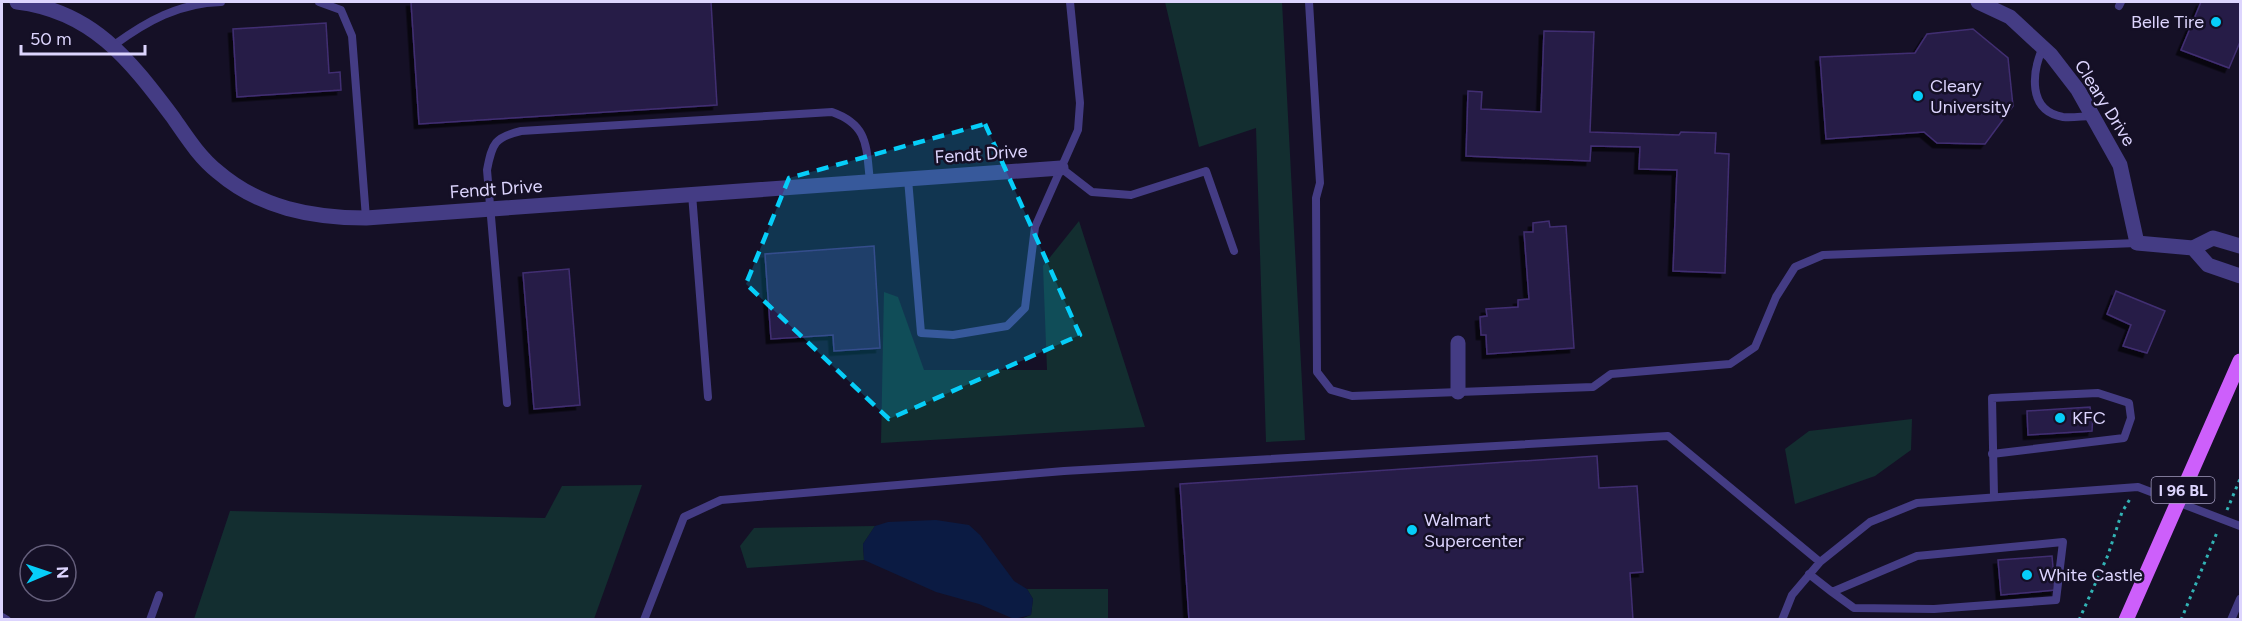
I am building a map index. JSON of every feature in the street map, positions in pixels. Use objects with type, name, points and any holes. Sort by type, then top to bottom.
[{"type":"main road","name":"I 96 BL","points":[[2126,620],[2241,361]]},
{"type":"street","name":"Fendt Drive","points":[[17,2],[33,3],[74,16],[114,45],[195,148],[218,172],[272,205],[302,214],[329,218],[366,218],[1061,168]]},
{"type":"street","name":"Cleary Drive","points":[[1978,2],[2010,17],[2043,47],[2078,90],[2120,165],[2137,243]]},
{"type":"street","points":[[2137,243],[2193,248],[2213,238],[2241,246]]},
{"type":"street","points":[[2193,248],[2208,265],[2241,276]]},
{"type":"street","points":[[1458,343],[1458,392]]},
{"type":"lane","points":[[114,45],[146,21],[187,5],[221,2]]},
{"type":"lane","points":[[319,2],[341,10],[352,36],[366,218]]},
{"type":"lane","points":[[908,179],[921,333],[953,335],[1007,326],[1025,308],[1035,227],[1078,130],[1080,103],[1070,2]]},
{"type":"lane","points":[[1309,2],[1320,183],[1316,198],[1317,372],[1331,390],[1352,396],[1593,387],[1611,374],[1730,364],[1755,347],[1776,297],[1795,267],[1823,255],[2137,243]]},
{"type":"lane","points":[[2043,47],[2035,65],[2033,85],[2040,103],[2051,114],[2065,117],[2092,116]]},
{"type":"lane","points":[[507,403],[487,170],[491,148],[502,136],[521,131],[832,112],[848,117],[861,130],[866,147],[870,181]]},
{"type":"lane","points":[[1061,168],[1092,192],[1131,195],[1206,171],[1234,251]]},
{"type":"lane","points":[[692,194],[708,397]]},
{"type":"lane","points":[[1992,453],[2124,438],[2131,418],[2129,403],[2098,393],[1992,398],[1992,453],[1994,496]]},
{"type":"lane","points":[[644,620],[684,517],[721,500],[1064,471],[1668,436],[1820,562]]},
{"type":"lane","points":[[1782,620],[1792,595],[1820,562],[1870,522],[1917,502],[2138,487],[2241,526]]},
{"type":"lane","points":[[1809,574],[1832,592],[1854,608],[1934,609],[2056,600],[2063,542],[1917,555],[1832,592]]},
{"type":"lane","points":[[150,620],[159,595]]},
{"type":"lane","points":[[2231,620],[2241,599]]},
{"type":"lane","points":[[2,617],[7,620]]},
{"type":"path","points":[[2181,620],[2241,479]]},
{"type":"path","points":[[2079,620],[2108,555],[2122,512],[2138,487]]},
{"type":"highlighted area","points":[[985,124],[1080,335],[889,419],[746,284],[789,178]]},
{"type":"green space","points":[[1165,2],[1282,2],[1305,440],[1266,442],[1256,128],[1199,147]]},
{"type":"green space","points":[[1079,221],[1145,427],[881,443],[884,292],[898,297],[924,370],[1047,370],[1043,266]]},
{"type":"green space","points":[[1912,419],[1911,450],[1875,476],[1795,504],[1785,449],[1809,431]]},
{"type":"green space","points":[[642,485],[594,619],[194,619],[230,511],[545,518],[562,486]]},
{"type":"green space","points":[[875,526],[863,544],[864,560],[747,568],[740,546],[754,528]]},
{"type":"green space","points":[[1027,589],[1108,589],[1108,619],[1018,620],[1031,615],[1033,599]]},
{"type":"water","points":[[936,520],[969,525],[980,535],[1014,581],[1027,589],[1033,599],[1031,615],[1014,619],[979,604],[936,592],[864,560],[863,544],[875,526],[888,522]]},
{"type":"building","points":[[411,2],[711,2],[717,105],[419,124]]},
{"type":"building","name":"Belle Tire","points":[[2201,2],[2240,2],[2240,42],[2229,68],[2181,50]]},
{"type":"building","points":[[326,23],[329,73],[340,72],[341,90],[237,97],[233,29]]},
{"type":"building","name":"Cleary University","points":[[1973,29],[2008,58],[2013,106],[1985,144],[1937,143],[1924,132],[1826,139],[1820,57],[1915,53],[1927,34]]},
{"type":"building","points":[[1544,31],[1594,32],[1590,132],[1679,135],[1681,132],[1716,133],[1715,153],[1729,154],[1725,273],[1673,271],[1677,170],[1639,169],[1640,147],[1591,146],[1590,161],[1466,156],[1468,91],[1482,92],[1481,109],[1541,112]]},
{"type":"building","points":[[1549,221],[1550,227],[1566,226],[1574,348],[1487,354],[1486,335],[1481,335],[1480,317],[1487,316],[1486,309],[1518,307],[1518,300],[1529,299],[1524,232],[1533,232],[1533,223]]},
{"type":"building","points":[[874,246],[880,348],[834,351],[833,335],[771,339],[765,254]]},
{"type":"building","points":[[569,269],[580,405],[534,409],[523,273]]},
{"type":"building","points":[[2116,291],[2165,311],[2147,353],[2123,346],[2131,325],[2107,314]]},
{"type":"building","name":"KFC","points":[[2090,407],[2093,413],[2092,431],[2028,435],[2027,411]]},
{"type":"building","name":"Walmart Supercenter","points":[[1597,456],[1599,488],[1637,486],[1643,572],[1630,573],[1633,620],[1189,620],[1180,484]]},
{"type":"building","name":"White Castle","points":[[2052,556],[2055,590],[2001,595],[1998,560]]},
{"type":"place","name":"Belle Tire","points":[[2216,22]]},
{"type":"place","name":"Cleary University","points":[[1918,96]]},
{"type":"place","name":"KFC","points":[[2060,418]]},
{"type":"place","name":"Walmart Supercenter","points":[[1412,530]]},
{"type":"place","name":"White Castle","points":[[2027,575]]}]
